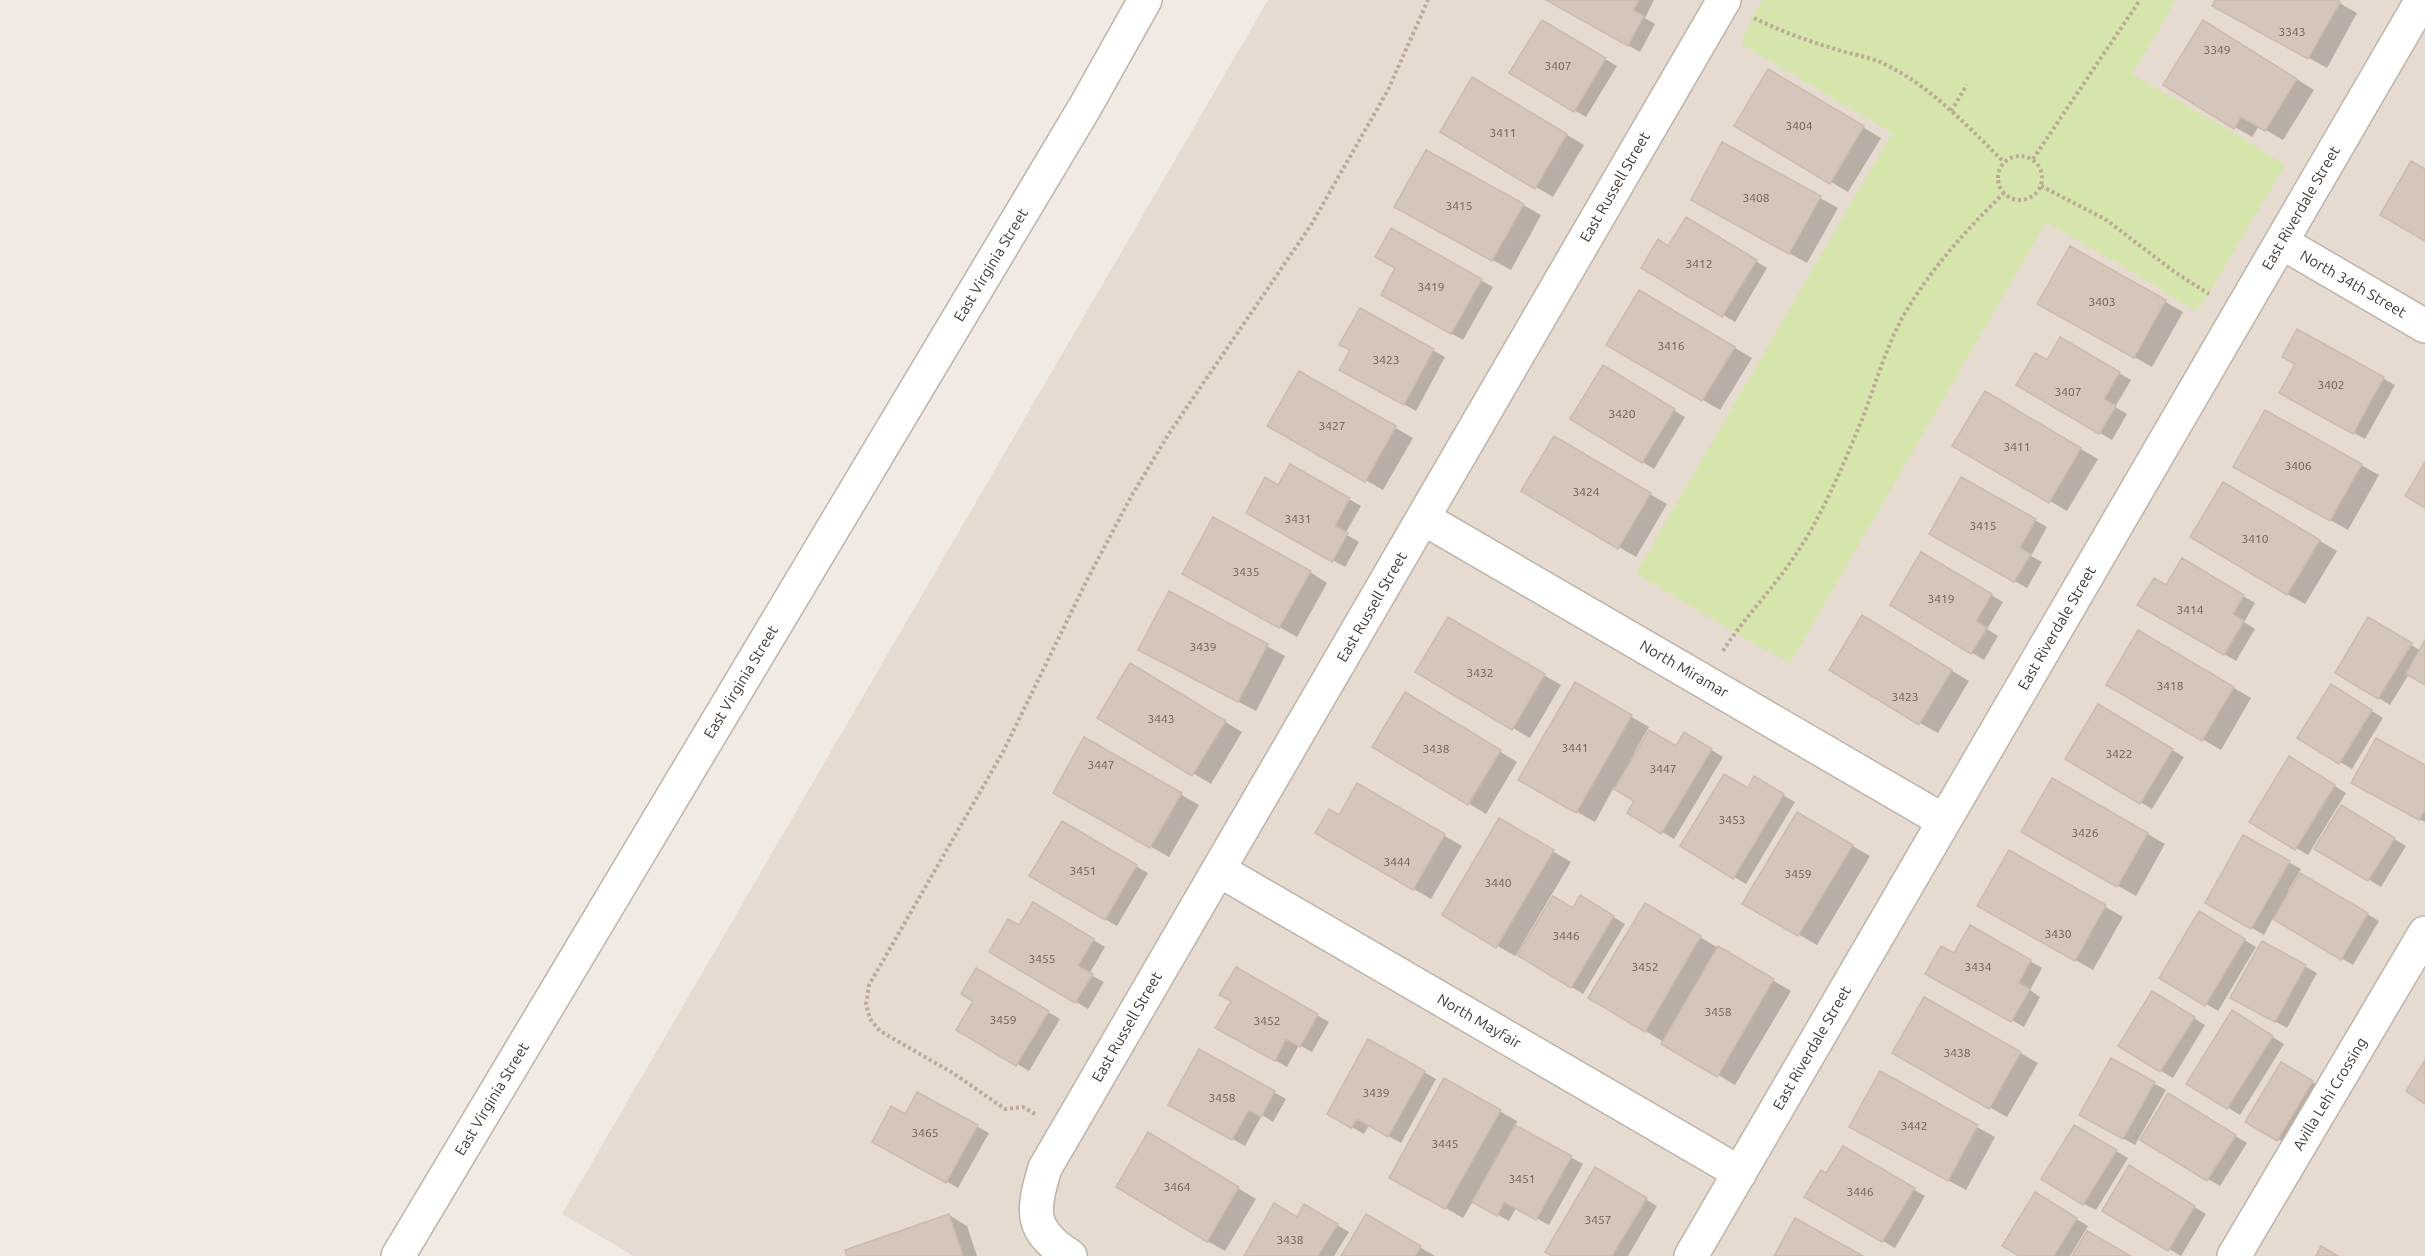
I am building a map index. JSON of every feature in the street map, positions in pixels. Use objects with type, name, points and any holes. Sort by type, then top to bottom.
[{"type":"street","name":"East Virginia Street","points":[[398,1256],[1085,107],[1145,0]]},
{"type":"street","name":"East Russell Street","points":[[1070,1256],[1048,1240],[1036,1220],[1037,1194],[1045,1167],[1724,0]]},
{"type":"street","name":"East Riverdale Street","points":[[1691,1256],[2422,0]]},
{"type":"street","name":"North 34th Street","points":[[2281,242],[2425,326]]},
{"type":"street","name":"North Miramar","points":[[1423,518],[1944,821]]},
{"type":"street","name":"North Mayfair","points":[[1219,870],[1740,1173]]},
{"type":"street","name":"Avilla Lehi Crossing","points":[[2234,1256],[2425,933]]},
{"type":"path","points":[[1066,1132],[1023,1107],[1005,1109],[953,1073],[880,1030],[870,1019],[866,1004],[869,985],[1003,752],[1088,578],[1132,495],[1168,435],[1311,225],[1388,90],[1428,0]]},
{"type":"path","points":[[1724,0],[1778,30],[1878,61],[1922,85],[2004,162]]},
{"type":"path","points":[[2033,159],[2140,0]]},
{"type":"path","points":[[1951,111],[1967,85]]},
{"type":"path","points":[[2018,155],[2033,159],[2041,171],[2041,186],[2025,200],[2010,198],[2004,193],[1998,181],[2000,167],[2004,162],[2018,155]]},
{"type":"path","points":[[2041,186],[2105,219],[2176,273],[2241,311]]},
{"type":"path","points":[[1704,681],[1734,632],[1768,591],[1817,518],[1863,417],[1900,322],[1922,285],[1951,248],[2004,193]]},
{"type":"shaded area","points":[[1268,0],[2425,0],[2425,1256],[634,1256],[562,1214]]},
{"type":"green space","points":[[1763,0],[2176,0],[2132,74],[2285,165],[2208,294],[2195,311],[2046,222],[1790,663],[1636,573],[1892,133],[1741,44],[1752,17]]},
{"type":"building","points":[[1546,0],[1639,0],[1633,10],[1644,16],[1628,46]]},
{"type":"building","points":[[2215,0],[2337,0],[2340,2],[2308,59],[2212,6]]},
{"type":"building","points":[[1542,20],[1606,58],[1574,112],[1509,73]]},
{"type":"building","points":[[2203,20],[2297,79],[2265,131],[2241,117],[2234,129],[2163,85]]},
{"type":"building","points":[[1768,69],[1864,126],[1830,184],[1734,126]]},
{"type":"building","points":[[1472,77],[1567,134],[1535,189],[1440,132]]},
{"type":"building","points":[[1722,142],[1821,196],[1789,254],[1691,200]]},
{"type":"building","points":[[1426,150],[1524,204],[1492,261],[1394,207]]},
{"type":"building","points":[[2411,161],[2425,169],[2425,241],[2380,215]]},
{"type":"building","points":[[1686,217],[1757,260],[1722,317],[1641,268],[1658,239],[1668,246]]},
{"type":"building","points":[[1391,228],[1482,279],[1451,334],[1381,295],[1395,268],[1375,257]]},
{"type":"building","points":[[2070,246],[2166,300],[2134,358],[2037,304]]},
{"type":"building","points":[[1639,290],[1735,347],[1702,401],[1606,345]]},
{"type":"building","points":[[1360,308],[1434,349],[1404,405],[1339,370],[1350,350],[1339,345]]},
{"type":"building","points":[[2297,329],[2384,377],[2353,434],[2279,393],[2295,364],[2282,357]]},
{"type":"building","points":[[2060,337],[2120,372],[2104,399],[2116,406],[2099,434],[2016,385],[2035,353],[2047,360]]},
{"type":"building","points":[[1603,365],[1675,409],[1642,463],[1570,419]]},
{"type":"building","points":[[1299,371],[1396,426],[1365,482],[1267,426]]},
{"type":"building","points":[[1985,391],[2081,448],[2049,503],[1952,446]]},
{"type":"building","points":[[2265,410],[2362,464],[2330,521],[2233,467]]},
{"type":"building","points":[[1554,436],[1651,493],[1618,549],[1521,491]]},
{"type":"building","points":[[2425,462],[2425,508],[2405,496]]},
{"type":"building","points":[[1290,464],[1350,498],[1335,526],[1348,533],[1332,562],[1246,513],[1265,477],[1278,485]]},
{"type":"building","points":[[1961,477],[2036,519],[2020,548],[2031,554],[2014,582],[1929,534]]},
{"type":"building","points":[[2223,482],[2320,540],[2287,595],[2190,537]]},
{"type":"building","points":[[1213,517],[1311,571],[1279,628],[1182,574]]},
{"type":"building","points":[[1921,552],[1992,594],[1976,621],[1987,628],[1971,654],[1890,605]]},
{"type":"building","points":[[2182,558],[2244,595],[2233,614],[2244,621],[2224,655],[2137,605],[2154,578],[2166,585]]},
{"type":"building","points":[[1169,591],[1268,644],[1238,702],[1138,650]]},
{"type":"building","points":[[1862,615],[1952,670],[1919,725],[1829,670]]},
{"type":"building","points":[[1448,617],[1545,674],[1512,730],[1415,672]]},
{"type":"building","points":[[2368,617],[2412,643],[2378,699],[2335,673]]},
{"type":"building","points":[[2138,630],[2234,687],[2202,741],[2106,685]]},
{"type":"building","points":[[2425,640],[2425,685],[2406,674]]},
{"type":"building","points":[[1130,663],[1226,721],[1192,776],[1097,718]]},
{"type":"building","points":[[1575,682],[1632,715],[1576,813],[1518,780]]},
{"type":"building","points":[[2331,684],[2372,710],[2339,764],[2297,738]]},
{"type":"building","points":[[1405,692],[1501,750],[1468,805],[1372,747]]},
{"type":"building","points":[[2098,704],[2173,749],[2140,804],[2065,759]]},
{"type":"building","points":[[1649,730],[1676,746],[1684,732],[1712,749],[1661,834],[1627,813],[1634,801],[1614,789]]},
{"type":"building","points":[[1084,737],[1182,793],[1150,848],[1053,793]]},
{"type":"building","points":[[2376,738],[2425,765],[2425,809],[2419,820],[2351,783]]},
{"type":"building","points":[[2289,756],[2335,785],[2295,850],[2249,822]]},
{"type":"building","points":[[1724,774],[1748,788],[1754,776],[1784,794],[1733,879],[1680,846]]},
{"type":"building","points":[[2052,778],[2148,833],[2117,887],[2021,832]]},
{"type":"building","points":[[1357,783],[1445,834],[1413,890],[1315,833],[1329,809],[1339,815]]},
{"type":"building","points":[[2341,805],[2395,838],[2368,881],[2314,849]]},
{"type":"building","points":[[1797,812],[1853,845],[1798,936],[1742,904]]},
{"type":"building","points":[[1499,818],[1554,850],[1496,948],[1442,915]]},
{"type":"building","points":[[1062,821],[1137,865],[1105,920],[1029,876]]},
{"type":"building","points":[[2243,835],[2290,861],[2251,929],[2205,903]]},
{"type":"building","points":[[2009,850],[2106,905],[2075,961],[1977,906]]},
{"type":"building","points":[[2300,873],[2368,913],[2341,960],[2273,919]]},
{"type":"building","points":[[1580,895],[1614,916],[1571,988],[1517,955],[1553,896],[1573,908]]},
{"type":"building","points":[[1033,902],[1094,939],[1078,966],[1093,974],[1075,1003],[989,952],[1008,919],[1019,925]]},
{"type":"building","points":[[1645,903],[1701,936],[1645,1032],[1588,998]]},
{"type":"building","points":[[2199,911],[2245,939],[2205,1006],[2159,978]]},
{"type":"building","points":[[1970,925],[2031,960],[2019,983],[2030,989],[2011,1022],[1925,974],[1941,946],[1954,953]]},
{"type":"building","points":[[2262,941],[2306,965],[2275,1022],[2230,998]]},
{"type":"building","points":[[1718,946],[1774,979],[1717,1077],[1661,1044]]},
{"type":"building","points":[[1236,967],[1318,1014],[1300,1047],[1286,1039],[1275,1061],[1215,1028],[1231,1001],[1219,995]]},
{"type":"building","points":[[976,968],[1049,1011],[1016,1066],[956,1030],[973,1001],[961,994]]},
{"type":"building","points":[[2152,991],[2195,1017],[2160,1072],[2118,1046]]},
{"type":"building","points":[[1924,997],[2021,1052],[1989,1109],[1892,1053]]},
{"type":"building","points":[[2232,1010],[2273,1036],[2227,1109],[2186,1084]]},
{"type":"building","points":[[1368,1039],[1425,1071],[1388,1137],[1357,1119],[1351,1128],[1327,1114]]},
{"type":"building","points":[[1199,1049],[1275,1091],[1261,1117],[1249,1110],[1232,1140],[1168,1105]]},
{"type":"building","points":[[2111,1058],[2155,1082],[2123,1139],[2079,1115]]},
{"type":"building","points":[[2425,1060],[2425,1104],[2406,1091]]},
{"type":"building","points":[[2281,1062],[2313,1081],[2277,1141],[2245,1122]]},
{"type":"building","points":[[1880,1071],[1978,1125],[1948,1181],[1849,1127]]},
{"type":"building","points":[[1444,1078],[1501,1110],[1445,1209],[1389,1178]]},
{"type":"building","points":[[917,1092],[978,1125],[946,1183],[872,1142],[891,1106],[905,1114]]},
{"type":"building","points":[[2168,1093],[2236,1135],[2207,1181],[2140,1140]]},
{"type":"building","points":[[1515,1125],[1572,1156],[1536,1220],[1504,1202],[1497,1216],[1472,1202]]},
{"type":"building","points":[[2074,1125],[2117,1150],[2083,1205],[2041,1179]]},
{"type":"building","points":[[1148,1132],[1239,1187],[1207,1242],[1116,1187]]},
{"type":"building","points":[[1843,1146],[1915,1188],[1882,1242],[1804,1197],[1821,1170],[1826,1173]]},
{"type":"building","points":[[2129,1165],[2195,1206],[2168,1251],[2102,1211]]},
{"type":"building","points":[[1595,1167],[1647,1198],[1612,1256],[1552,1256],[1545,1252]]},
{"type":"building","points":[[2035,1192],[2077,1218],[2054,1256],[2019,1256],[2002,1246]]},
{"type":"building","points":[[1274,1203],[1297,1217],[1304,1204],[1338,1224],[1318,1256],[1244,1256]]},
{"type":"building","points":[[949,1214],[963,1256],[847,1256],[845,1250]]},
{"type":"building","points":[[1366,1214],[1421,1246],[1415,1256],[1341,1256]]},
{"type":"building","points":[[1795,1218],[1863,1256],[1774,1256]]},
{"type":"building","points":[[2087,1231],[2131,1256],[2072,1256]]},
{"type":"building","points":[[2321,1246],[2338,1256],[2316,1256]]}]
